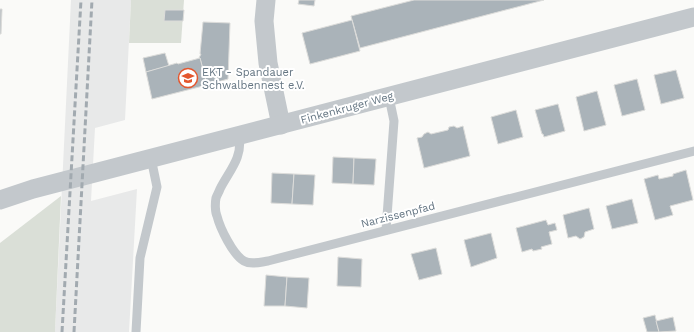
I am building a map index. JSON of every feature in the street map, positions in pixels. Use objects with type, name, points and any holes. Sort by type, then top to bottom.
[{"type":"street","points":[[266,0],[264,21],[268,64],[281,125]]},
{"type":"street","name":"Finkenkruger Weg","points":[[0,200],[33,189],[694,17]]},
{"type":"lane","points":[[386,230],[394,121],[389,97]]},
{"type":"lane","name":"Narzissenpfad","points":[[239,136],[241,145],[239,154],[216,198],[216,215],[224,233],[237,254],[244,261],[255,263],[268,261],[694,151]]},
{"type":"lane","points":[[136,332],[140,258],[157,188],[151,158]]},
{"type":"shaded area","points":[[71,0],[131,0],[125,120],[95,128],[91,201],[137,189],[129,332],[55,332]]},
{"type":"shaded area","points":[[131,0],[184,0],[181,43],[129,43]]},
{"type":"shaded area","points":[[61,196],[55,332],[0,332],[0,243]]},
{"type":"building","points":[[299,0],[315,0],[314,6],[298,4]]},
{"type":"building","points":[[414,0],[544,0],[360,48],[351,16]]},
{"type":"building","points":[[0,9],[2,9],[1,34],[0,34]]},
{"type":"building","points":[[165,10],[184,10],[183,21],[164,21]]},
{"type":"building","points":[[352,20],[360,51],[310,64],[302,33]]},
{"type":"building","points":[[203,22],[230,23],[228,79],[207,85],[199,58],[201,54]]},
{"type":"building","points":[[165,53],[169,66],[146,72],[143,58]]},
{"type":"building","points":[[200,58],[207,85],[152,99],[146,72]]},
{"type":"building","points":[[676,70],[684,98],[661,104],[654,75]]},
{"type":"building","points":[[637,79],[645,110],[622,116],[614,85]]},
{"type":"building","points":[[597,91],[606,125],[584,131],[576,97]]},
{"type":"building","points":[[558,104],[565,131],[544,137],[535,110]]},
{"type":"building","points":[[516,110],[523,137],[498,144],[491,117]]},
{"type":"building","points":[[454,126],[457,128],[463,126],[470,156],[424,168],[417,138],[422,137],[428,132],[431,134],[448,130],[449,127]]},
{"type":"building","points":[[333,157],[354,158],[353,184],[332,183]]},
{"type":"building","points":[[354,158],[376,159],[374,185],[353,184]]},
{"type":"building","points":[[686,170],[693,200],[670,206],[673,215],[655,220],[644,179],[658,175],[659,179],[673,176],[673,174]]},
{"type":"building","points":[[272,173],[294,174],[292,204],[271,203]]},
{"type":"building","points":[[294,174],[315,175],[313,205],[292,204]]},
{"type":"building","points":[[632,199],[638,223],[612,229],[606,206]]},
{"type":"building","points":[[589,208],[594,229],[585,232],[584,237],[580,239],[576,236],[568,238],[563,215]]},
{"type":"building","points":[[546,220],[548,225],[555,223],[557,230],[549,232],[552,244],[541,247],[542,249],[533,251],[532,249],[522,252],[516,228]]},
{"type":"building","points":[[491,233],[497,258],[471,267],[464,240]]},
{"type":"building","points":[[436,248],[442,274],[419,280],[411,254]]},
{"type":"building","points":[[338,257],[362,259],[361,287],[337,286]]},
{"type":"building","points":[[266,275],[287,277],[285,306],[264,306]]},
{"type":"building","points":[[287,277],[309,278],[307,308],[285,306]]},
{"type":"building","points":[[655,315],[659,332],[647,332],[643,318]]},
{"type":"building","points":[[673,317],[676,331],[659,332],[656,321]]},
{"type":"railway","points":[[62,332],[81,0]]},
{"type":"railway","points":[[74,332],[92,0]]},
{"type":"place","name":"EKT - Spandauer Schwalbennest e.V.","points":[[188,78]]}]
